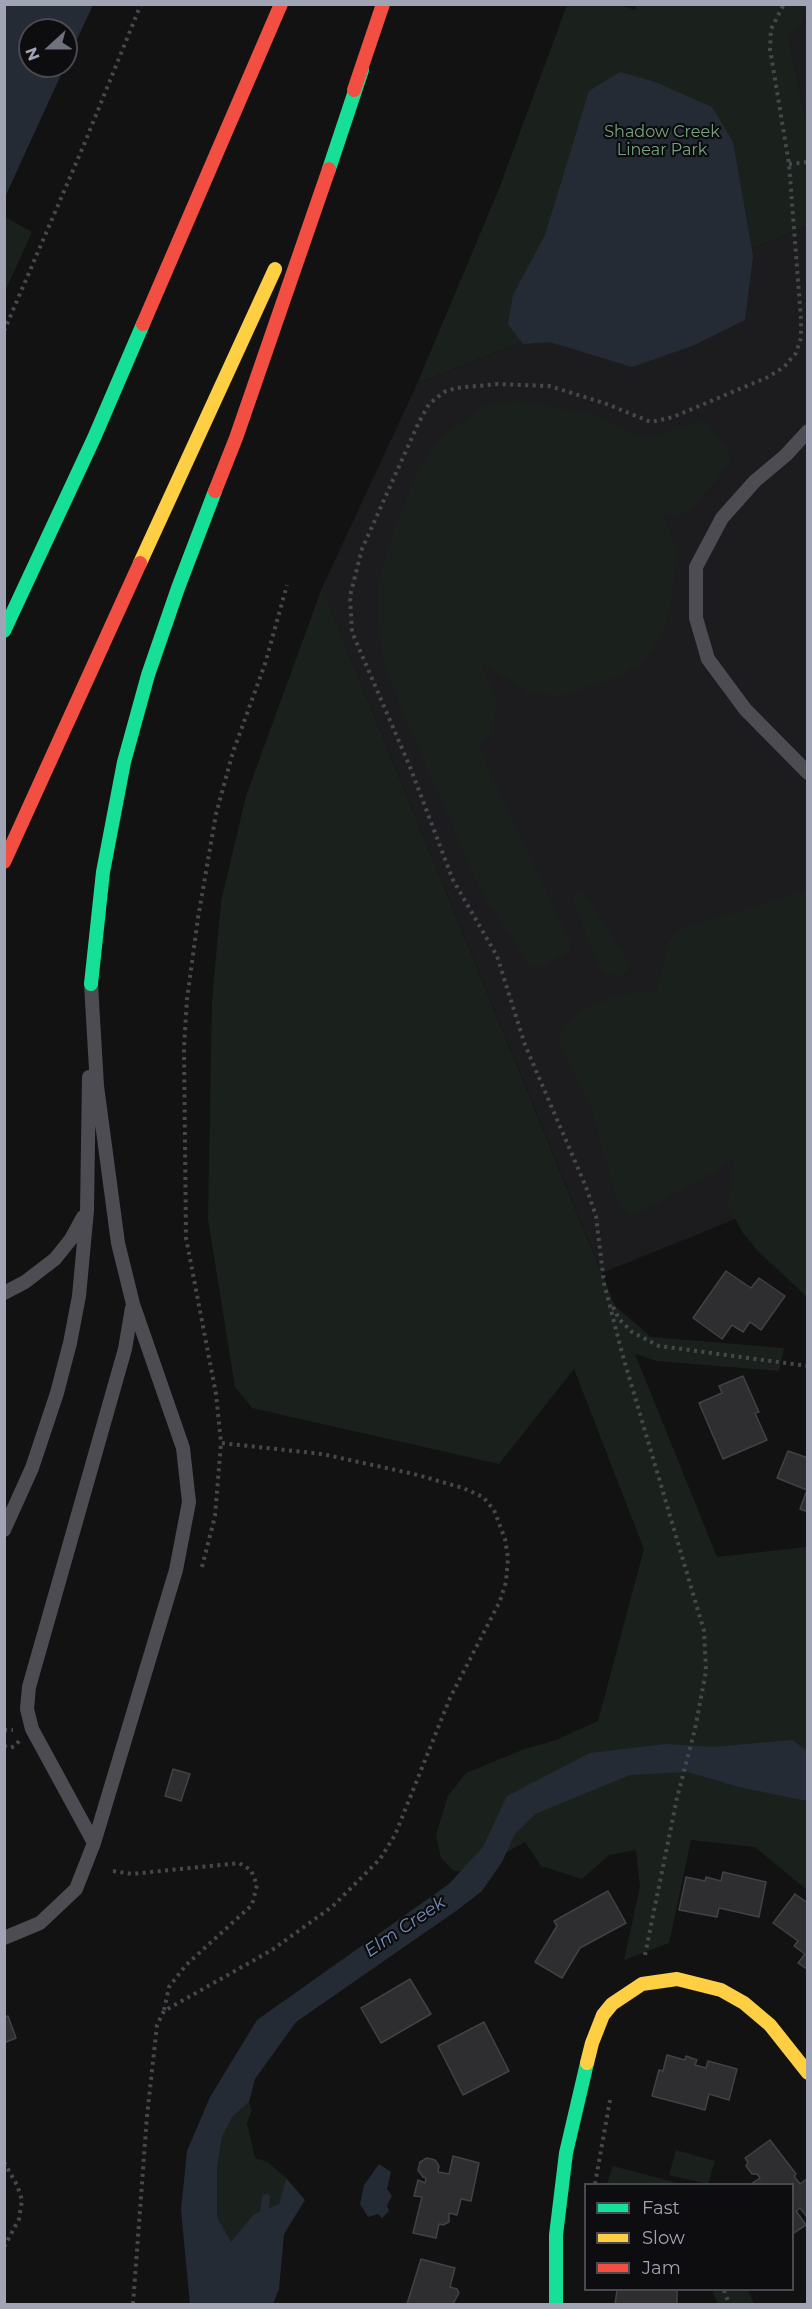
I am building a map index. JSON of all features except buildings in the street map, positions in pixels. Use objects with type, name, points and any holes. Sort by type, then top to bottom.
[{"type":"main road","points":[[4,631],[94,438],[275,22],[280,4]]},
{"type":"main road","points":[[91,984],[103,872],[124,762],[148,675],[293,277],[382,4]]},
{"type":"main road","points":[[296,220],[362,70]]},
{"type":"main road","points":[[4,862],[282,252]]},
{"type":"main road","points":[[556,2304],[556,2235],[562,2180],[579,2090],[592,2043],[603,2015],[612,2004],[622,1995],[642,1984],[677,1979],[721,1990],[744,2003],[770,2025],[807,2073]]},
{"type":"lane","points":[[807,431],[786,455],[754,481],[722,518],[696,567],[696,618],[708,659],[745,709],[807,773]]},
{"type":"lane","points":[[4,1530],[33,1468],[57,1393],[79,1296],[87,1210],[91,984]]},
{"type":"lane","points":[[4,1938],[40,1923],[76,1889],[94,1843],[176,1570],[189,1502],[183,1448],[133,1304],[118,1243],[97,1086],[91,984]]},
{"type":"lane","points":[[4,1293],[25,1282],[55,1259],[71,1239],[87,1210]]},
{"type":"lane","points":[[94,1843],[32,1729],[27,1708],[29,1687],[125,1349],[133,1304]]},
{"type":"path","points":[[4,331],[141,4]]},
{"type":"path","points":[[642,1984],[642,1970],[677,1798],[695,1729],[706,1671],[704,1631],[622,1353],[604,1283],[596,1216],[586,1187],[525,1045],[497,957],[453,880],[410,767],[352,632],[350,596],[362,549],[418,424],[429,404],[444,392],[456,388],[498,384],[549,386],[604,403],[651,423],[683,413],[768,377],[784,367],[796,353],[801,338],[801,319],[789,164],[770,49],[771,29],[784,4]]},
{"type":"path","points":[[789,164],[807,162]]},
{"type":"path","points":[[202,1567],[215,1516],[221,1443],[216,1394],[186,1238],[184,1047],[187,999],[216,814],[233,752],[265,664],[287,585]]},
{"type":"path","points":[[610,1302],[619,1319],[632,1332],[659,1346],[807,1366]]},
{"type":"path","points":[[164,2011],[272,1950],[333,1906],[380,1859],[394,1835],[450,1698],[500,1601],[506,1582],[508,1558],[505,1539],[494,1510],[483,1497],[463,1488],[414,1474],[322,1454],[221,1443]]},
{"type":"path","points":[[112,1870],[132,1874],[239,1863],[250,1870],[257,1885],[252,1905],[186,1965],[169,1987],[164,2011],[157,2025],[152,2059],[133,2304]]},
{"type":"path","points":[[595,2183],[610,2098]]},
{"type":"path","points":[[4,2162],[17,2185],[22,2200],[19,2219],[4,2247]]},
{"type":"shaded area","points":[[807,18],[807,124],[788,34]]},
{"type":"shaded area","points":[[807,226],[807,1190],[602,1273],[322,588],[417,384]]},
{"type":"green space","name":"Shadow Creek Linear Park","points":[[637,4],[807,5],[807,18],[788,35],[807,124],[807,226],[417,384],[499,189],[567,5],[620,5],[635,10]]},
{"type":"green space","points":[[5,217],[32,232],[5,291]]},
{"type":"green space","points":[[515,401],[594,414],[632,433],[653,437],[695,422],[707,423],[726,448],[731,460],[716,481],[687,512],[674,516],[662,512],[677,551],[670,610],[660,638],[641,664],[610,680],[561,696],[528,692],[480,661],[497,704],[491,732],[479,749],[570,942],[570,951],[540,967],[531,968],[480,889],[385,670],[379,629],[379,580],[396,524],[421,466],[440,439],[484,406]]},
{"type":"green space","points":[[322,588],[615,1306],[651,1337],[784,1348],[779,1371],[657,1361],[635,1354],[717,1557],[807,1547],[807,1890],[755,1847],[691,1840],[669,1943],[624,1960],[640,1887],[636,1850],[609,1855],[582,1879],[541,1866],[525,1842],[507,1852],[485,1872],[454,1871],[441,1858],[436,1835],[448,1796],[466,1773],[522,1750],[556,1740],[598,1721],[644,1549],[574,1369],[499,1464],[252,1408],[235,1387],[208,1219],[212,1001],[221,902],[246,796]]},
{"type":"green space","points":[[808,890],[807,1297],[758,1251],[743,1233],[727,1204],[731,1190],[734,1156],[717,1170],[647,1209],[629,1215],[618,1204],[591,1106],[559,1041],[564,1026],[581,1012],[612,997],[641,990],[656,993],[668,943],[683,928]]},
{"type":"green space","points":[[583,892],[631,966],[618,977],[605,973],[596,960],[572,896]]},
{"type":"green space","points":[[249,2102],[252,2110],[247,2123],[255,2158],[268,2162],[286,2178],[279,2204],[254,2214],[231,2243],[217,2217],[217,2169],[222,2137],[233,2116]]},
{"type":"green space","points":[[676,2150],[715,2161],[708,2183],[669,2175]]},
{"type":"green space","points":[[613,2166],[677,2183],[607,2183]]},
{"type":"green space","points":[[712,2291],[748,2291],[754,2304],[718,2304]]},
{"type":"water","points":[[5,4],[93,5],[78,37],[78,18],[18,18],[18,78],[60,78],[5,197]]},
{"type":"water","points":[[620,72],[655,82],[712,107],[733,142],[753,256],[745,320],[692,346],[632,367],[550,342],[523,344],[508,324],[513,295],[545,235],[589,91]]},
{"type":"water","name":"Elm Creek","points":[[792,1740],[807,1751],[807,1801],[739,1787],[688,1772],[630,1775],[535,1814],[515,1834],[502,1862],[482,1891],[296,2022],[255,2079],[249,2102],[233,2116],[222,2137],[217,2169],[217,2217],[231,2242],[254,2214],[279,2204],[286,2178],[305,2200],[284,2234],[279,2289],[273,2304],[190,2304],[181,2210],[187,2151],[210,2097],[257,2020],[449,1884],[483,1847],[507,1796],[590,1753],[666,1744],[713,1747]]},
{"type":"water","points":[[379,2164],[391,2172],[387,2189],[392,2196],[387,2205],[389,2211],[382,2218],[378,2214],[368,2217],[360,2204],[364,2185]]},
{"type":"waterway","points":[[263,2221],[266,2198]]},
{"type":"traffic: fast","points":[[329,169],[362,70]]},
{"type":"traffic: fast","points":[[4,631],[94,438],[143,324]]},
{"type":"traffic: fast","points":[[91,984],[103,872],[124,762],[148,675],[215,491]]},
{"type":"traffic: fast","points":[[556,2304],[556,2235],[566,2153],[587,2063]]},
{"type":"traffic: slow","points":[[140,563],[275,269]]},
{"type":"traffic: slow","points":[[587,2063],[603,2015],[612,2004],[642,1984],[677,1979],[721,1990],[744,2003],[770,2025],[808,2073]]},
{"type":"traffic: jam","points":[[143,324],[281,4]]},
{"type":"traffic: jam","points":[[354,90],[383,4]]},
{"type":"traffic: jam","points":[[215,491],[236,438],[329,169]]},
{"type":"traffic: jam","points":[[4,862],[140,563]]}]
